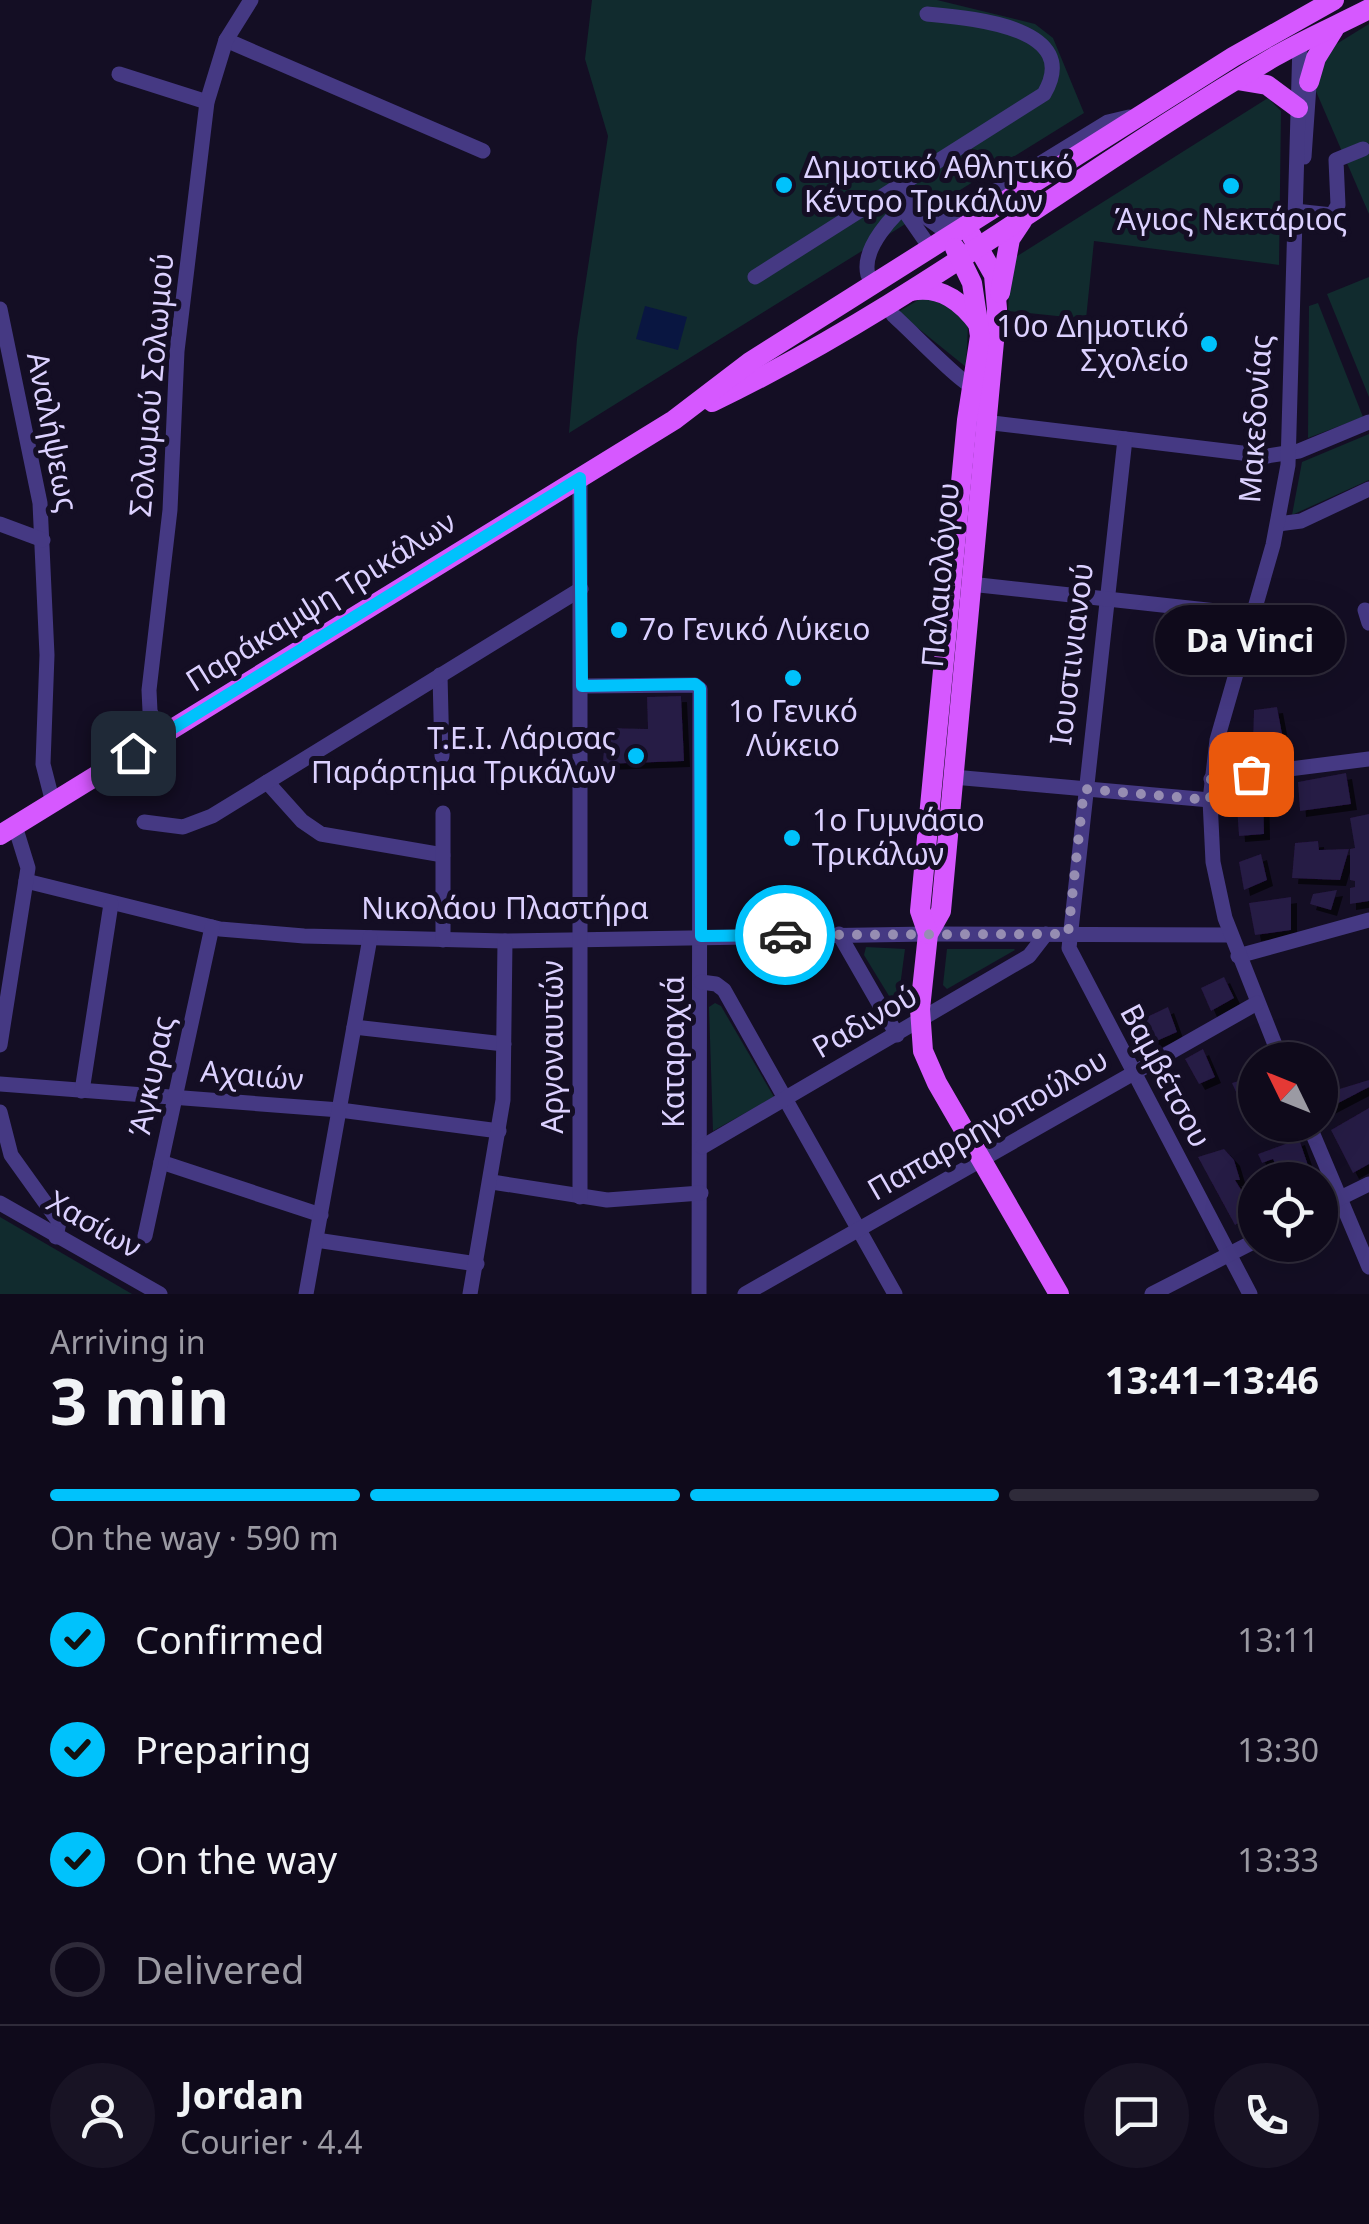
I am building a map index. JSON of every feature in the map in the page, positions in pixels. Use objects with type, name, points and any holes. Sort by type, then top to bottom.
[{"type":"main road","name":"Παράκαμψη Τρικάλων","points":[[7,831],[674,420],[750,362],[949,230],[1148,112],[1306,8],[1334,0]]},
{"type":"main road","name":"Μακεδονίας","points":[[1305,41],[1306,8]]},
{"type":"main road","name":"Παράκαμψη Τρικάλων","points":[[674,420],[760,379],[896,305],[960,258],[1237,80],[1369,9]]},
{"type":"main road","points":[[1309,82],[1322,45],[1339,24]]},
{"type":"main road","points":[[1237,80],[1268,85],[1298,108]]},
{"type":"main road","points":[[997,309],[1010,240],[1027,216]]},
{"type":"main road","name":"Παλαιολόγου","points":[[928,934],[920,911],[976,421],[997,309],[994,275],[979,246],[949,230]]},
{"type":"main road","name":"Παλαιολόγου","points":[[949,230],[972,282],[980,326],[972,386],[976,421],[970,584],[940,911],[928,934],[920,1022],[928,1065],[1059,1294]]},
{"type":"main road","points":[[896,305],[924,289],[941,292],[963,306],[980,326]]},
{"type":"street","name":"Σολωμού Σολωμού","points":[[160,736],[150,712],[149,690],[170,510],[177,351],[207,102],[226,40],[251,0]]},
{"type":"street","points":[[755,276],[1044,94],[1052,81],[1054,64],[1048,52],[1029,35],[1011,28],[927,14]]},
{"type":"street","points":[[226,40],[484,152]]},
{"type":"street","name":"Μακεδονίας","points":[[1296,180],[1308,148],[1305,41]]},
{"type":"street","name":"Μακεδονίας","points":[[1273,1042],[1230,935],[1213,862],[1210,800],[1221,725],[1278,524],[1289,454],[1298,108],[1305,41]]},
{"type":"street","points":[[119,74],[207,102]]},
{"type":"street","points":[[1295,211],[1332,216],[1338,205],[1336,160],[1363,149]]},
{"type":"street","points":[[897,189],[908,203],[949,230]]},
{"type":"street","points":[[908,203],[949,230]]},
{"type":"street","points":[[868,275],[866,259],[871,250],[908,203]]},
{"type":"street","points":[[896,305],[960,381],[972,386]]},
{"type":"street","name":"Αναλήψεως","points":[[0,309],[33,456],[42,540],[47,655],[44,764],[53,803]]},
{"type":"street","points":[[976,421],[1254,455],[1289,454],[1369,422]]},
{"type":"street","name":"Ιουστινιανού","points":[[1068,934],[1126,439]]},
{"type":"street","name":"Αργοναυτών","points":[[580,478],[580,1197]]},
{"type":"street","points":[[1278,524],[1301,521],[1369,489]]},
{"type":"street","points":[[0,524],[42,540]]},
{"type":"street","points":[[970,584],[1252,615]]},
{"type":"street","points":[[144,822],[187,827],[582,589]]},
{"type":"street","points":[[440,676],[442,756]]},
{"type":"street","name":"Καταραχιά","points":[[582,686],[695,684],[700,688],[699,1294]]},
{"type":"street","points":[[1211,779],[1369,759]]},
{"type":"street","points":[[953,777],[1210,800]]},
{"type":"street","points":[[267,782],[302,821],[321,834],[442,854]]},
{"type":"street","points":[[442,940],[443,812]]},
{"type":"street","points":[[0,1046],[10,962],[26,881],[26,856],[7,831]]},
{"type":"street","name":"Νικολάου Πλαστήρα","points":[[26,881],[212,927],[370,938],[506,941],[839,934],[1230,935]]},
{"type":"street","points":[[82,1091],[111,904]]},
{"type":"street","points":[[1238,956],[1369,920]]},
{"type":"street","name":"Άγκυρας","points":[[145,1236],[212,927]]},
{"type":"street","points":[[839,934],[898,1036]]},
{"type":"street","name":"Ραδινού","points":[[702,1147],[898,1036],[1029,956],[1046,934]]},
{"type":"street","name":"Βαμβέτσου","points":[[1068,934],[1074,964],[1250,1294]]},
{"type":"street","points":[[306,1294],[370,938]]},
{"type":"street","points":[[470,1294],[500,1131],[506,941]]},
{"type":"street","points":[[701,982],[713,982],[724,990],[895,1294]]},
{"type":"street","name":"Παπαρρηγοπούλου","points":[[745,1294],[1257,1004]]},
{"type":"street","points":[[354,1027],[504,1044]]},
{"type":"street","name":"Αχαιών","points":[[0,1084],[340,1110],[500,1131]]},
{"type":"street","points":[[0,1112],[11,1155],[59,1222],[56,1236]]},
{"type":"street","points":[[1315,1142],[1369,1266]]},
{"type":"street","points":[[161,1162],[320,1215]]},
{"type":"street","points":[[492,1182],[624,1201],[701,1194]]},
{"type":"street","points":[[1340,1198],[1369,1184]]},
{"type":"street","name":"Χασίων","points":[[0,1204],[160,1294]]},
{"type":"street","points":[[316,1240],[477,1264]]},
{"type":"street","points":[[1152,1294],[1238,1250]]},
{"type":"green space","name":"Δημοτικό Αθλητικό Κέντρο Τρικάλων","points":[[592,0],[937,0],[1035,24],[1053,38],[1084,113],[569,433],[577,339],[608,136],[585,59]]},
{"type":"green space","points":[[1369,24],[1369,214],[1315,89],[1330,48]]},
{"type":"green space","points":[[1268,98],[1281,111],[1279,265],[1094,241],[1086,319],[1008,311],[1011,260]]},
{"type":"green space","points":[[1369,277],[1369,397],[1327,294]]},
{"type":"green space","points":[[920,299],[944,299],[968,326],[966,367],[898,312]]},
{"type":"green space","points":[[1318,303],[1363,417],[1308,438],[1309,306]]},
{"type":"green space","points":[[1369,434],[1369,480],[1292,515],[1302,462]]},
{"type":"green space","points":[[866,947],[905,949],[897,1009],[864,955]]},
{"type":"green space","points":[[947,949],[1015,950],[947,989],[943,985]]},
{"type":"green space","points":[[715,1003],[721,1006],[774,1097],[713,1131],[709,1007]]},
{"type":"green space","points":[[0,1217],[132,1294],[0,1294]]},
{"type":"water","points":[[645,306],[687,317],[678,350],[636,339]]},
{"type":"building","points":[[681,696],[684,761],[603,764],[605,728],[648,729],[647,697]]},
{"type":"building","points":[[1277,707],[1283,739],[1253,743],[1254,710]]},
{"type":"building","points":[[1346,773],[1351,804],[1300,811],[1298,782]]},
{"type":"building","points":[[1263,786],[1264,834],[1239,836],[1236,792]]},
{"type":"building","points":[[1369,814],[1369,901],[1350,904],[1350,888],[1355,887],[1355,881],[1350,880],[1350,849],[1355,848],[1350,818]]},
{"type":"building","points":[[1318,841],[1319,850],[1349,849],[1340,880],[1292,878],[1295,843]]},
{"type":"building","points":[[1261,854],[1267,880],[1244,890],[1239,862]]},
{"type":"building","points":[[1337,890],[1331,910],[1310,904],[1313,894]]},
{"type":"building","points":[[1291,897],[1291,930],[1255,935],[1249,903]]},
{"type":"building","points":[[1224,977],[1234,998],[1211,1011],[1201,988]]},
{"type":"building","points":[[1168,1007],[1177,1032],[1143,1047],[1129,1017],[1145,1009],[1149,1016]]},
{"type":"building","points":[[1203,1049],[1215,1077],[1199,1084],[1185,1059]]},
{"type":"building","points":[[1369,1080],[1369,1087],[1338,1103],[1338,1089]]},
{"type":"building","points":[[1369,1108],[1369,1164],[1353,1173],[1337,1142],[1338,1126]]},
{"type":"building","points":[[1300,1142],[1307,1162],[1262,1162],[1258,1154]]},
{"type":"building","points":[[1224,1149],[1234,1160],[1238,1173],[1235,1225],[1198,1157]]},
{"type":"way so far","points":[[785,935],[1068,934],[1084,789],[1210,800],[1211,779],[1251,774]]},
{"type":"place","name":"Δημοτικό Αθλητικό Κέντρο Τρικάλων","points":[[784,185]]},
{"type":"place","name":"Άγιος Νεκτάριος","points":[[1231,186]]},
{"type":"place","name":"10ο Δημοτικό Σχολείο","points":[[1209,344]]},
{"type":"place","name":"7ο Γενικό Λύκειο","points":[[619,630]]},
{"type":"place","name":"1ο Γενικό Λύκειο","points":[[793,678]]},
{"type":"place","name":"Τ.Ε.Ι. Λάρισας Παράρτημα Τρικάλων","points":[[636,756]]},
{"type":"place","name":"Da Vinci","points":[[1251,774]]},
{"type":"place","name":"1ο Γυμνάσιο Τρικάλων","points":[[792,838]]},
{"type":"route","points":[[133,753],[580,478],[582,686],[695,684],[700,688],[701,936],[785,935]]}]
